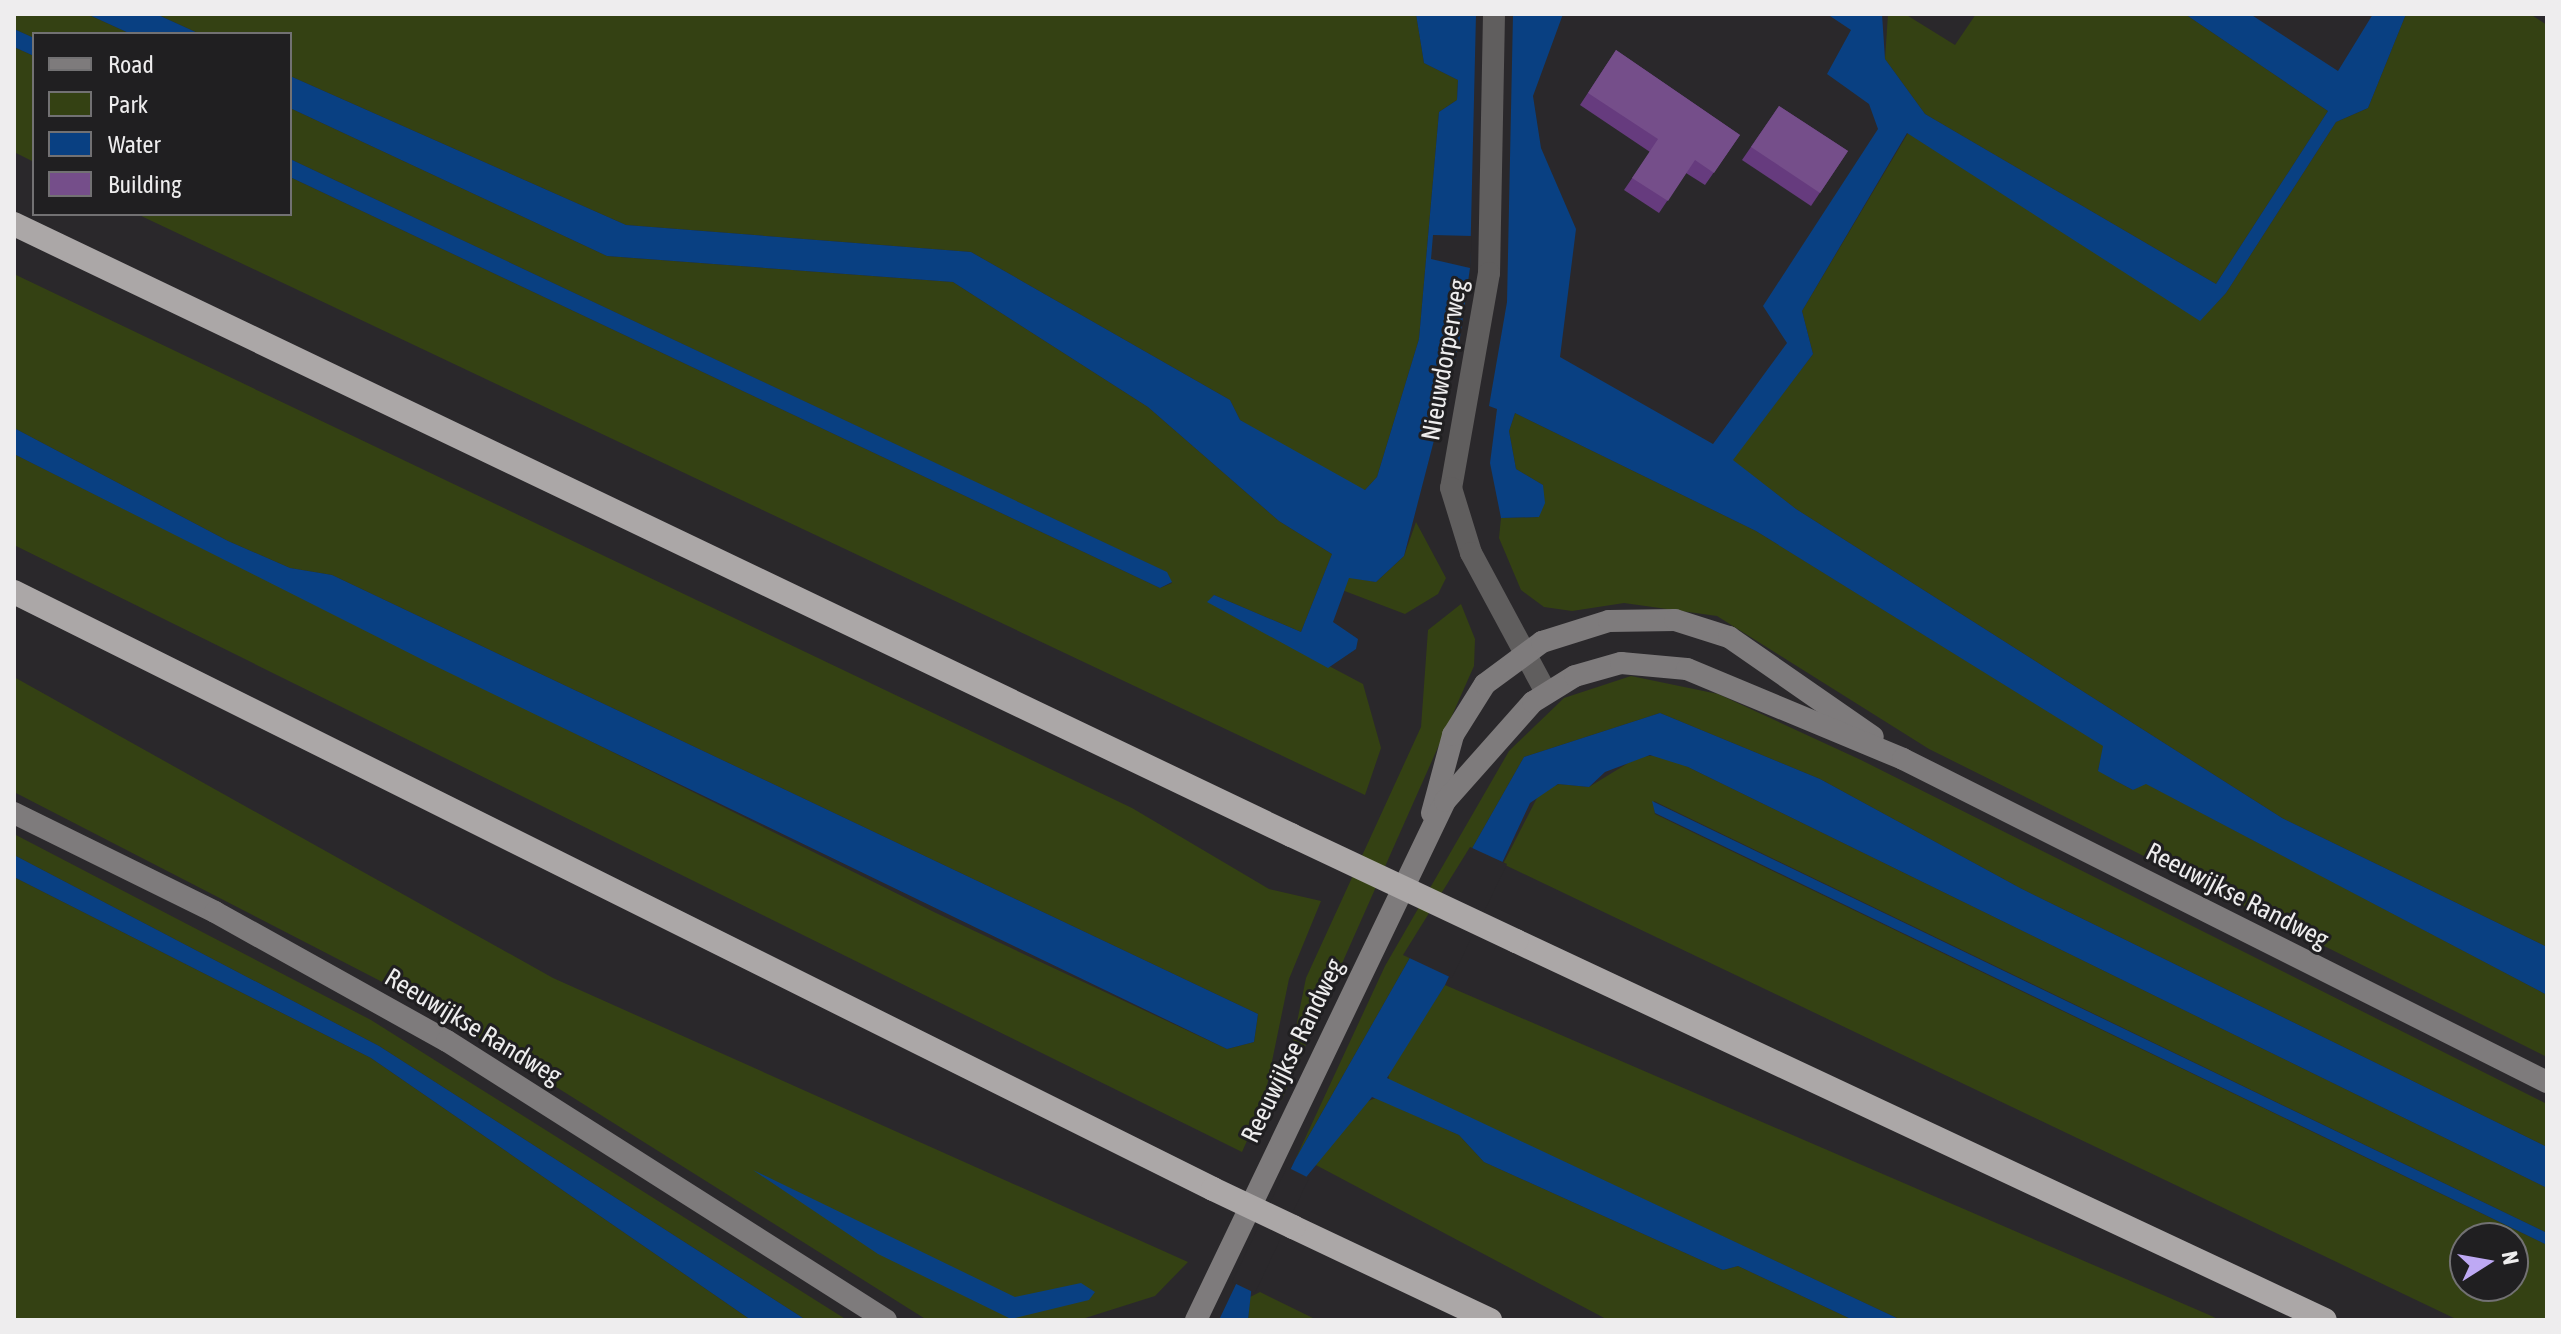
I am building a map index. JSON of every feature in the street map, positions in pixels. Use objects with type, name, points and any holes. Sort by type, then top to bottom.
[{"type":"highway","points":[[14,224],[1291,835],[2325,1320]]},
{"type":"highway","points":[[14,592],[1213,1189],[1490,1320]]},
{"type":"main road","name":"Reeuwijkse Randweg","points":[[1196,1320],[1428,830],[1460,720],[1485,684],[1524,652],[1609,621],[1691,623],[1759,653],[1903,759]]},
{"type":"main road","name":"Reeuwijkse Randweg","points":[[1428,830],[1483,753],[1546,692],[1603,666],[1671,665],[1903,759],[2547,1082]]},
{"type":"main road","name":"Reeuwijkse Randweg","points":[[14,813],[251,931],[447,1041],[886,1320]]},
{"type":"main road","name":"Reeuwijkse Randweg","points":[[1176,1320],[1207,1295]]},
{"type":"street","name":"Nieuwdorperweg","points":[[1494,14],[1489,273],[1451,488],[1471,553],[1546,692]]},
{"type":"green space","points":[[14,14],[87,14],[127,32],[32,32],[32,37],[14,29]]},
{"type":"green space","points":[[156,14],[1416,14],[1424,63],[1458,80],[1457,100],[1439,112],[1419,339],[1377,477],[1365,490],[1347,487],[1240,420],[1230,400],[971,252],[626,225],[292,77],[292,32],[196,32]]},
{"type":"green space","points":[[1888,14],[1905,14],[1955,45],[1976,14],[2185,14],[2328,111],[2216,284],[1925,114],[1885,59]]},
{"type":"green space","points":[[2406,14],[2530,14],[2547,25],[2547,947],[2282,818],[1796,509],[1732,460],[1813,354],[1802,311],[1908,133],[2200,320],[2226,293],[2336,122],[2368,108]]},
{"type":"green space","points":[[14,47],[32,55],[32,161],[14,152]]},
{"type":"green space","points":[[292,109],[607,256],[953,282],[1148,407],[1279,521],[1332,554],[1301,632],[1214,595],[1208,602],[1363,684],[1381,748],[1365,795],[141,216],[292,216],[292,178],[1160,588],[1172,583],[1166,572],[292,160]]},
{"type":"green space","points":[[14,274],[1132,808],[1269,889],[1321,901],[1289,979],[1263,1105],[1242,1152],[14,545],[14,454],[936,913],[1227,1049],[1254,1042],[1258,1014],[332,575],[290,568],[228,541],[14,428]]},
{"type":"green space","points":[[1515,413],[1756,531],[2104,746],[2098,770],[2116,781],[2133,790],[2145,783],[2547,995],[2547,1057],[1929,749],[1717,616],[1624,603],[1572,611],[1544,607],[1521,590],[1499,538],[1501,518],[1539,517],[1543,485],[1516,469],[1509,431]]},
{"type":"green space","points":[[1416,522],[1446,578],[1438,594],[1405,614],[1342,590],[1349,577],[1376,582],[1404,556]]},
{"type":"green space","points":[[1461,604],[1475,639],[1474,666],[1281,1101],[1306,978],[1421,727],[1428,630]]},
{"type":"green space","points":[[1631,676],[1718,694],[1861,760],[2547,1104],[2547,1147],[2020,888],[1820,779],[1660,713],[1524,757],[1295,1160],[1385,966],[1509,751],[1564,698]]},
{"type":"green space","points":[[14,677],[553,978],[1188,1262],[1155,1296],[1079,1320],[927,1320],[421,1002],[14,792]]},
{"type":"green space","points":[[1659,755],[2547,1188],[2547,1233],[1654,801],[1655,814],[2499,1222],[2449,1222],[2449,1302],[2529,1302],[2529,1236],[2547,1245],[2547,1320],[2458,1320],[1503,864],[1540,792],[1559,784],[1589,787],[1638,757]]},
{"type":"green space","points":[[14,834],[371,1020],[847,1320],[806,1320],[379,1046],[14,855]]},
{"type":"green space","points":[[14,877],[371,1058],[751,1320],[14,1320]]},
{"type":"green space","points":[[1445,985],[2220,1320],[1901,1320],[1389,1080],[1388,1071]]},
{"type":"green space","points":[[1376,1098],[1459,1135],[1484,1162],[1723,1270],[1738,1266],[1853,1320],[1608,1320],[1314,1164],[1360,1104]]},
{"type":"green space","points":[[1260,1292],[1317,1320],[1248,1320],[1250,1297]]},
{"type":"water","points":[[87,14],[156,14],[196,32],[127,32]]},
{"type":"water","points":[[1416,14],[1476,14],[1470,268],[1459,344],[1404,556],[1376,582],[1349,578],[1333,622],[1358,639],[1356,649],[1328,668],[1207,602],[1214,595],[1301,632],[1332,554],[1279,521],[1148,407],[953,282],[607,256],[292,109],[292,77],[626,225],[971,252],[1230,400],[1240,420],[1365,490],[1377,477],[1419,339],[1439,112],[1457,100],[1458,80],[1424,63]]},
{"type":"water","points":[[1513,14],[1563,14],[1533,96],[1541,148],[1576,229],[1560,357],[1713,444],[1787,343],[1763,306],[1878,129],[1869,104],[1827,74],[1851,30],[1827,14],[1882,14],[1885,59],[1925,114],[2216,284],[2328,111],[2185,14],[2250,14],[2338,71],[2373,14],[2406,14],[2368,108],[2336,122],[2226,293],[2200,321],[1907,133],[1802,311],[1813,354],[1733,460],[1796,509],[2282,818],[2547,947],[2547,995],[2146,784],[2133,790],[2098,771],[2103,746],[1756,531],[1515,413],[1509,431],[1516,469],[1543,485],[1545,503],[1539,517],[1501,518],[1490,463],[1497,409],[1489,406],[1507,302]]},
{"type":"water","points":[[14,29],[32,37],[32,55],[14,47]]},
{"type":"water","points":[[292,160],[1167,572],[1172,582],[1160,588],[292,178]]},
{"type":"water","points":[[14,428],[228,541],[290,568],[332,575],[1258,1014],[1254,1042],[1227,1049],[429,663],[14,454]]},
{"type":"water","points":[[1660,713],[1820,779],[2020,888],[2547,1147],[2547,1188],[1688,767],[1650,755],[1605,772],[1589,787],[1558,784],[1530,803],[1445,985],[1387,1078],[1901,1320],[1853,1320],[1738,1266],[1723,1270],[1484,1162],[1459,1135],[1372,1097],[1298,1187],[1252,1284],[1248,1320],[1219,1320],[1295,1160],[1524,757]]},
{"type":"water","points":[[1652,801],[2524,1222],[2500,1222],[1655,813]]},
{"type":"water","points":[[14,855],[379,1046],[806,1320],[751,1320],[371,1058],[14,877]]},
{"type":"water","points":[[753,1170],[1015,1297],[1081,1283],[1095,1292],[1089,1300],[1011,1319],[878,1254]]},
{"type":"water","points":[[2529,1224],[2547,1233],[2547,1245],[2529,1236]]},
{"type":"pier","points":[[1433,235],[1472,236],[1470,268],[1431,259]]},
{"type":"pier","points":[[1470,847],[1507,864],[1452,978],[1403,955]]},
{"type":"pier","points":[[1287,1167],[1309,1178],[1255,1293],[1232,1282]]},
{"type":"building","points":[[1616,50],[1740,135],[1714,173],[1695,160],[1668,201],[1632,178],[1658,139],[1588,93]]},
{"type":"building","points":[[1779,106],[1848,151],[1820,193],[1751,147]]}]
